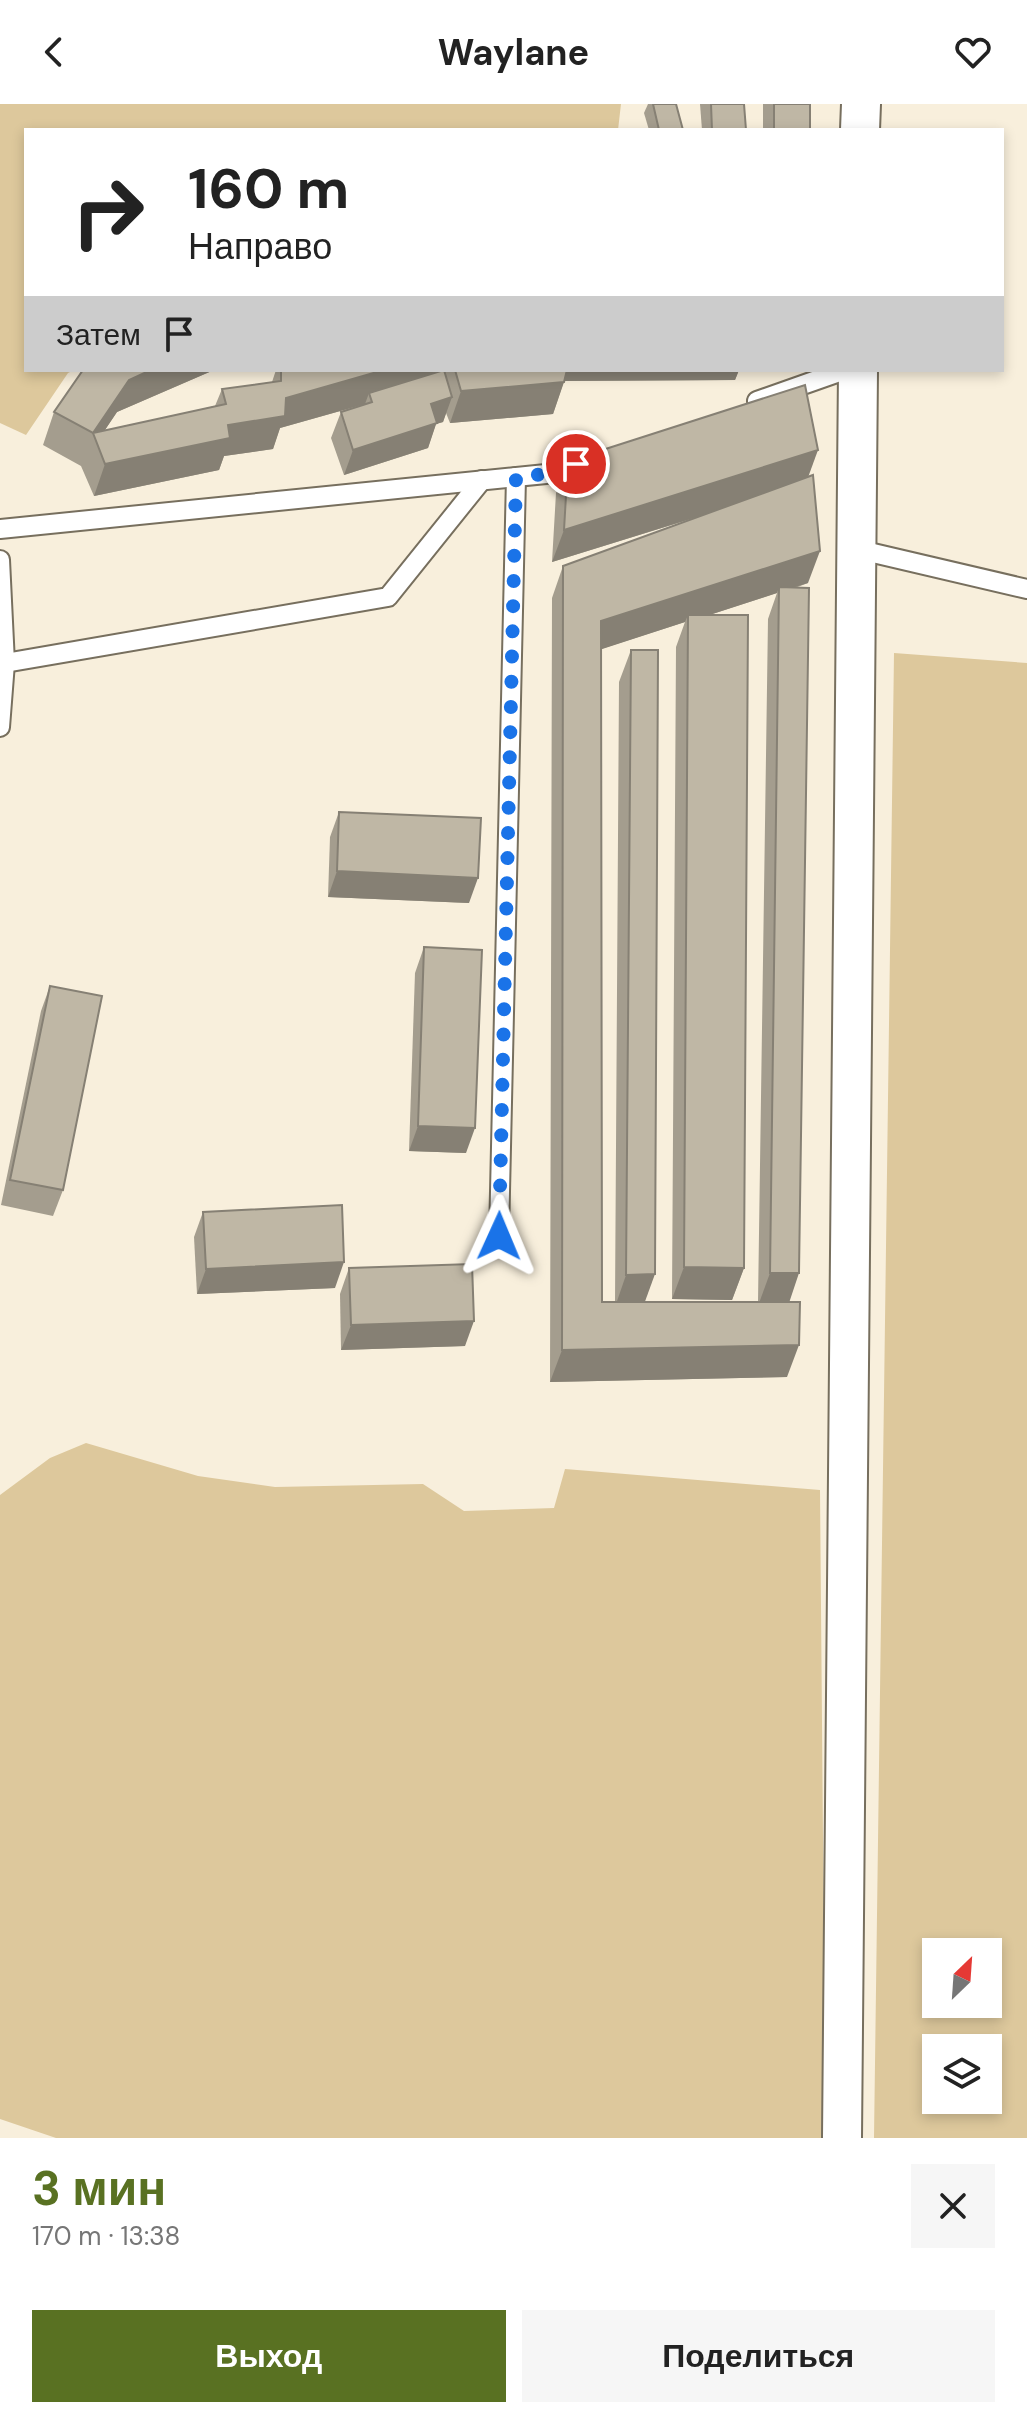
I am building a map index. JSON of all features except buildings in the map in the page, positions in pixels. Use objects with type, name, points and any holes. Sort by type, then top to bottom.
[{"type":"street","points":[[860,128],[861,104]]},
{"type":"street","points":[[842,2138],[858,372]]},
{"type":"lane","points":[[741,406],[839,372]]},
{"type":"lane","points":[[0,529],[546,474],[606,453]]},
{"type":"lane","points":[[499,1236],[516,477]]},
{"type":"lane","points":[[5,663],[388,597],[482,480]]},
{"type":"lane","points":[[856,549],[1027,589]]},
{"type":"lane","points":[[0,560],[5,663],[0,727]]},
{"type":"shaded area","points":[[0,104],[621,104],[618,128],[24,128],[24,372],[70,372],[26,435],[0,423]]},
{"type":"shaded area","points":[[894,653],[1027,663],[1027,2138],[874,2138]]},
{"type":"shaded area","points":[[86,1443],[198,1476],[275,1487],[423,1484],[464,1511],[554,1508],[565,1469],[820,1490],[825,2071],[822,2138],[56,2138],[0,2119],[0,1495],[50,1458]]},
{"type":"route","points":[[499,1236],[516,477],[546,474],[576,464]]}]
